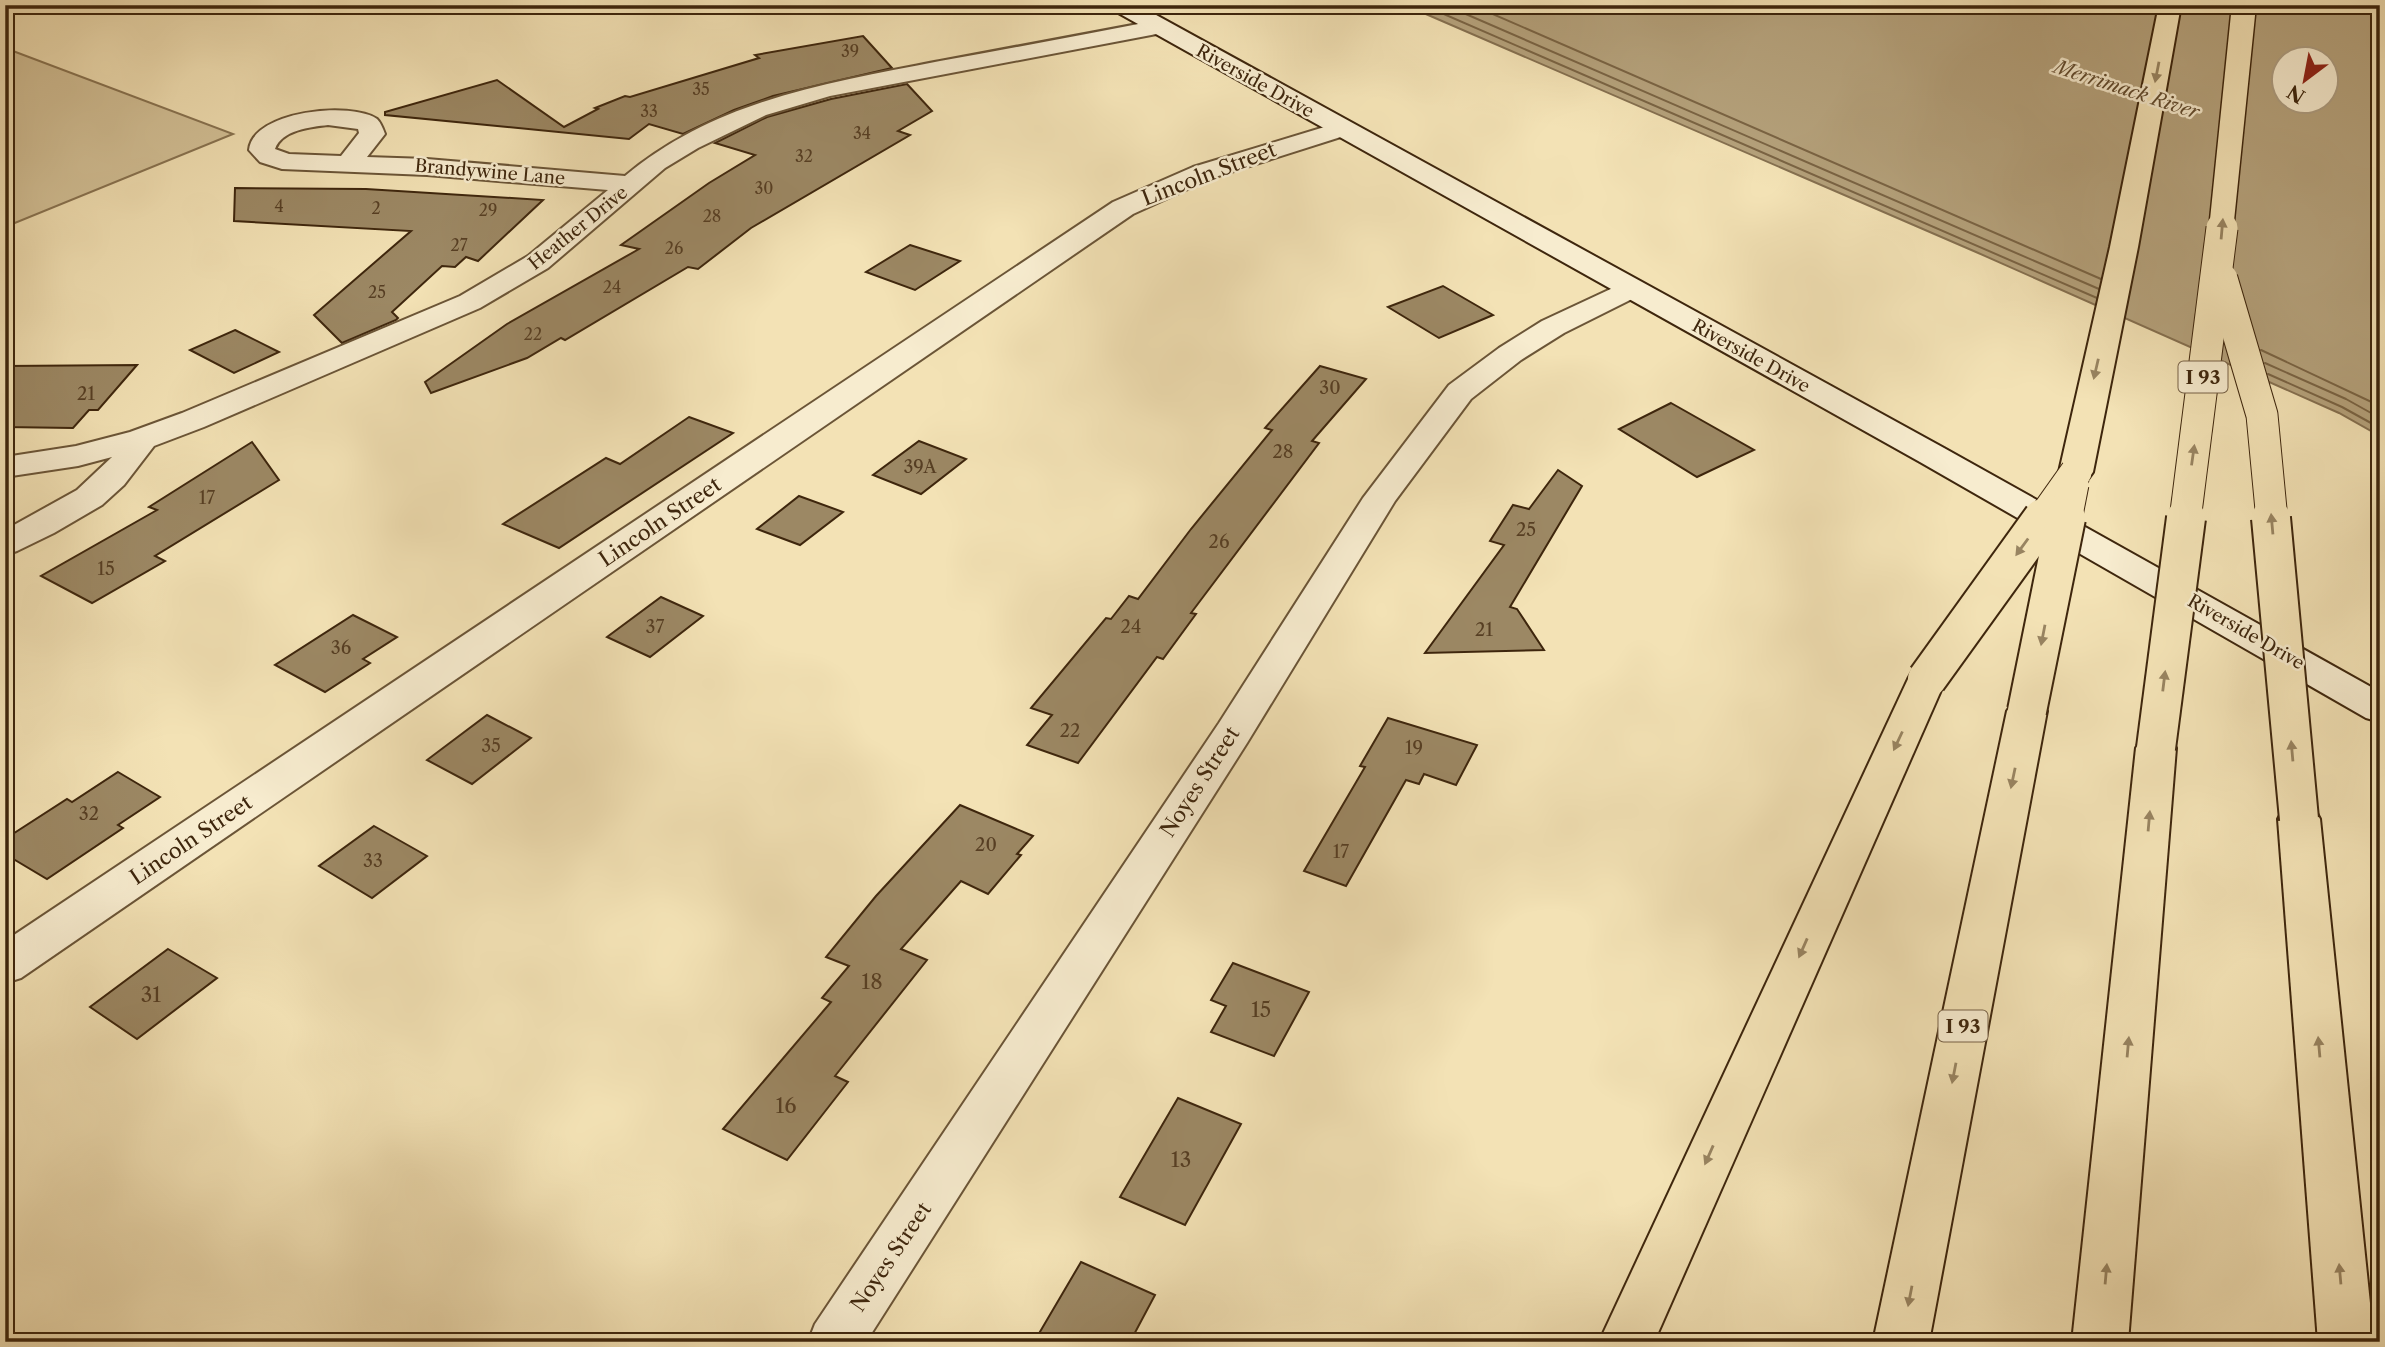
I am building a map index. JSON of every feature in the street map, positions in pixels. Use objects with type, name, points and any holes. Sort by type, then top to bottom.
[{"type":"highway","name":"I 93","points":[[1901,1342],[2027,711],[2124,247],[2170,5]]},
{"type":"highway","name":"I 93","points":[[2100,1342],[2156,748],[2218,265],[2244,5]]},
{"type":"highway","points":[[2218,265],[2262,415],[2346,1342]]},
{"type":"highway","points":[[1626,1342],[1927,680],[2076,472]]},
{"type":"street","name":"Riverside Drive","points":[[1121,5],[1965,474],[2380,709]]},
{"type":"street","name":"Heather Drive","points":[[5,467],[78,456],[142,439],[193,420],[480,297],[538,262],[656,163],[689,143],[757,110],[795,98],[922,71],[1159,27]]},
{"type":"street","name":"Lincoln Street","points":[[5,965],[1123,208],[1159,189],[1265,151],[1341,129]]},
{"type":"street","name":"Brandywine Lane","points":[[348,164],[427,167],[631,184]]},
{"type":"street","name":"Noyes Street","points":[[835,1342],[1233,733],[1380,498],[1460,392],[1510,354],[1553,327],[1630,289]]},
{"type":"street","points":[[5,544],[52,520],[99,491],[122,468],[142,439]]},
{"type":"shaded area","points":[[5,48],[233,134],[5,227]]},
{"type":"water","name":"Merrimack River","points":[[1405,5],[2380,5],[2380,436],[2339,413],[1976,252]]},
{"type":"building","points":[[863,36],[892,68],[773,96],[734,110],[683,134],[649,124],[629,139],[385,115],[385,112],[497,80],[564,127],[598,109],[595,108],[625,96],[630,97],[759,58],[755,55]]},
{"type":"building","points":[[907,84],[932,111],[898,131],[910,135],[751,228],[698,269],[688,267],[565,340],[561,338],[527,358],[431,393],[425,382],[507,324],[639,249],[621,245],[709,183],[755,155],[715,143],[767,117],[831,99]]},
{"type":"building","points":[[235,188],[366,189],[543,200],[478,261],[466,257],[455,267],[442,266],[392,312],[398,318],[396,320],[342,343],[314,315],[411,231],[234,221]]},
{"type":"building","points":[[910,245],[960,261],[915,290],[866,272]]},
{"type":"building","points":[[1443,286],[1493,315],[1439,338],[1388,307]]},
{"type":"building","points":[[235,330],[279,352],[234,373],[190,350]]},
{"type":"building","points":[[137,365],[98,410],[89,410],[73,428],[5,427],[5,366]]},
{"type":"building","points":[[1320,366],[1366,379],[1312,441],[1319,443],[1191,613],[1196,614],[1163,659],[1157,657],[1078,763],[1027,745],[1052,715],[1031,708],[1106,618],[1111,619],[1129,596],[1138,599],[1272,430],[1265,428]]},
{"type":"building","points":[[1671,403],[1754,450],[1697,477],[1619,429]]},
{"type":"building","points":[[689,417],[733,433],[559,548],[503,524],[606,458],[620,464]]},
{"type":"building","points":[[919,441],[966,459],[921,494],[873,475]]},
{"type":"building","points":[[252,442],[279,480],[155,556],[165,561],[92,603],[41,576],[157,510],[149,507]]},
{"type":"building","points":[[1558,470],[1582,486],[1510,607],[1517,609],[1544,650],[1425,653],[1504,545],[1490,541],[1513,505],[1529,509]]},
{"type":"building","points":[[799,496],[843,512],[800,545],[757,529]]},
{"type":"building","points":[[661,597],[703,616],[650,657],[607,637]]},
{"type":"building","points":[[353,615],[397,637],[363,659],[370,663],[325,692],[275,665]]},
{"type":"building","points":[[487,715],[531,738],[472,784],[427,760]]},
{"type":"building","points":[[1388,718],[1477,745],[1456,785],[1424,774],[1419,784],[1406,780],[1346,886],[1304,871],[1365,767],[1360,766]]},
{"type":"building","points":[[118,772],[160,797],[118,825],[123,828],[47,879],[5,854],[5,839],[67,799],[72,802]]},
{"type":"building","points":[[960,805],[1033,836],[1017,854],[1021,855],[988,894],[961,881],[901,949],[927,960],[835,1076],[848,1082],[787,1160],[723,1129],[831,1002],[822,998],[849,966],[826,957],[876,896]]},
{"type":"building","points":[[374,826],[427,856],[372,898],[319,866]]},
{"type":"building","points":[[168,949],[217,978],[137,1039],[90,1007]]},
{"type":"building","points":[[1233,963],[1309,992],[1274,1056],[1211,1032],[1226,1006],[1211,1000]]},
{"type":"building","points":[[1178,1098],[1241,1124],[1185,1225],[1120,1197]]},
{"type":"building","points":[[1081,1262],[1155,1295],[1130,1342],[1034,1342]]}]
